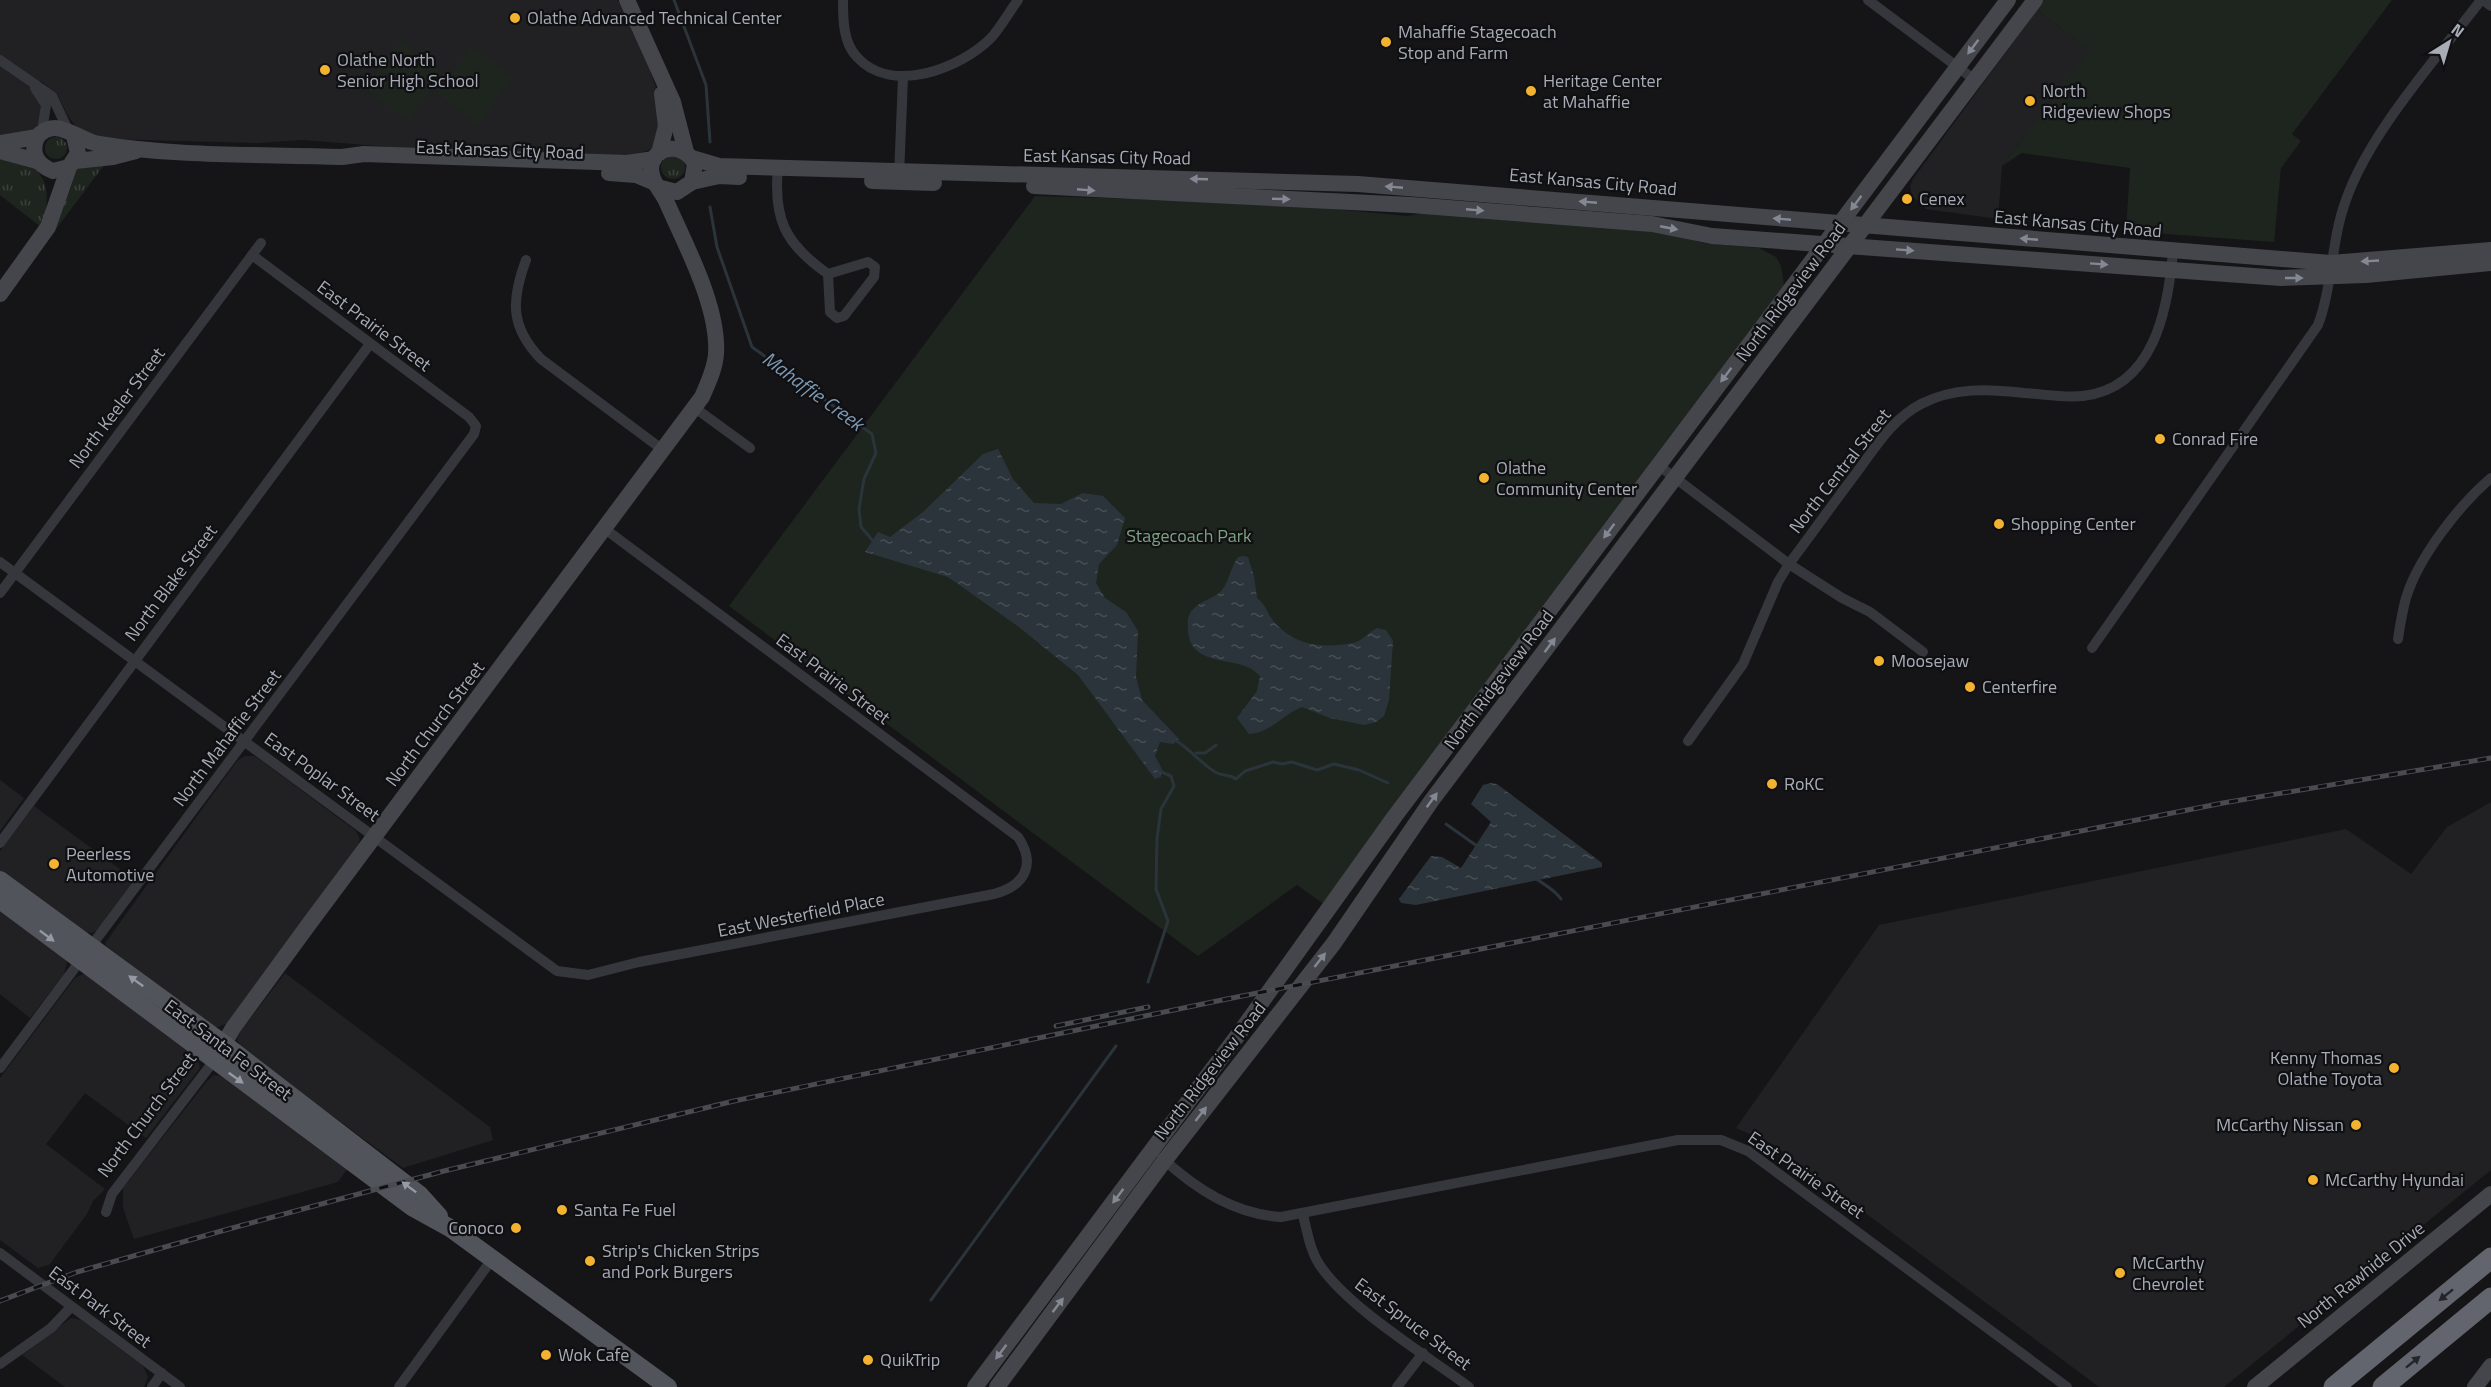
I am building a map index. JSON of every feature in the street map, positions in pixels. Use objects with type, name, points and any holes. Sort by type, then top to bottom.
[{"type":"highway","points":[[2334,1387],[2491,1258]]},
{"type":"highway","points":[[2383,1387],[2491,1298]]},
{"type":"main road","name":"East Santa Fe Street","points":[[0,880],[213,1062],[412,1207],[450,1228],[493,1258],[668,1387]]},
{"type":"main road","name":"East Santa Fe Street","points":[[0,900],[224,1044],[420,1195],[450,1228]]},
{"type":"street","points":[[627,0],[673,102],[695,173],[689,185],[677,192],[658,186],[652,174],[666,126],[658,69]]},
{"type":"street","points":[[843,0],[843,30],[856,57],[877,71],[903,77],[930,74],[959,59],[990,38],[1018,0]]},
{"type":"street","points":[[1868,0],[1975,80]]},
{"type":"street","name":"North Ridgeview Road","points":[[997,1387],[1395,816],[2008,0]]},
{"type":"street","name":"North Ridgeview Road","points":[[975,1387],[1159,1155],[1334,943],[1432,800],[2035,0]]},
{"type":"street","points":[[2092,648],[2318,325],[2345,202],[2366,156],[2482,0],[2491,6]]},
{"type":"street","points":[[0,60],[52,96],[78,145],[42,237],[0,294]]},
{"type":"street","points":[[899,177],[903,77]]},
{"type":"street","points":[[31,83],[46,105],[34,153],[41,164],[52,216]]},
{"type":"street","points":[[0,143],[40,134],[58,127],[71,133]]},
{"type":"street","name":"East Kansas City Road","points":[[71,133],[93,143],[136,151],[342,157],[364,154],[627,163],[656,156]]},
{"type":"street","points":[[656,156],[668,148],[677,148],[689,155]]},
{"type":"street","name":"East Kansas City Road","points":[[72,164],[136,151]]},
{"type":"street","points":[[0,152],[41,164],[53,171],[72,164]]},
{"type":"street","name":"East Kansas City Road","points":[[689,155],[719,166],[778,173]]},
{"type":"street","name":"East Kansas City Road","points":[[342,157],[365,165],[627,173],[658,186]]},
{"type":"street","points":[[778,173],[777,207],[786,234],[801,253],[828,274],[831,312],[837,318],[844,316],[874,277],[875,267],[868,262],[828,274]]},
{"type":"street","name":"East Kansas City Road","points":[[689,185],[719,176],[778,173],[1358,184],[1491,193],[2173,252],[2330,270],[2491,263]]},
{"type":"street","name":"East Kansas City Road","points":[[899,177],[1412,205],[1652,224],[1712,236],[2281,278],[2491,250]]},
{"type":"street","name":"North Church Street","points":[[682,238],[680,212],[689,185]]},
{"type":"street","name":"North Church Street","points":[[106,1212],[112,1194],[213,1062],[233,1028],[695,408],[711,377],[716,340],[710,307],[658,186]]},
{"type":"street","name":"North Keeler Street","points":[[0,593],[261,243]]},
{"type":"street","name":"North Central Street","points":[[1688,741],[1743,664],[1778,582],[1789,564],[1882,438],[1901,418],[1920,405],[1953,392],[1979,389],[2084,396],[2105,390],[2126,378],[2142,361],[2157,335],[2166,308],[2173,252]]},
{"type":"street","name":"East Prairie Street","points":[[252,255],[469,417],[476,426]]},
{"type":"street","points":[[526,260],[517,284],[515,303],[521,332],[530,348],[541,359],[663,450]]},
{"type":"street","name":"North Blake Street","points":[[0,843],[134,659],[370,344]]},
{"type":"street","points":[[695,408],[750,448]]},
{"type":"street","name":"North Mahaffie Street","points":[[0,1068],[474,434],[476,426]]},
{"type":"street","points":[[1658,465],[1789,564],[1842,598],[1870,612],[1923,652]]},
{"type":"street","points":[[2398,639],[2406,597],[2422,564],[2466,503],[2491,478]]},
{"type":"street","name":"East Prairie Street","points":[[605,529],[1018,837],[1025,848],[1027,865]]},
{"type":"street","name":"East Poplar Street","points":[[0,562],[547,964],[568,974]]},
{"type":"street","name":"East Westerfield Place","points":[[568,974],[588,975],[639,962],[993,894],[1012,888],[1022,879],[1027,865]]},
{"type":"street","name":"East Prairie Street","points":[[1303,1215],[1620,1150],[1678,1140],[1720,1140],[1748,1151],[2067,1387]]},
{"type":"street","points":[[1159,1155],[1198,1187],[1223,1202],[1263,1216],[1303,1215]]},
{"type":"street","name":"North Rawhide Drive","points":[[2255,1387],[2491,1194]]},
{"type":"street","name":"East Spruce Street","points":[[1303,1215],[1318,1262],[1333,1283],[1354,1302],[1469,1387]]},
{"type":"street","name":"East Park Street","points":[[0,1253],[180,1387]]},
{"type":"street","points":[[399,1387],[493,1258]]},
{"type":"street","points":[[0,1364],[51,1328],[71,1307]]},
{"type":"street","points":[[1397,1387],[1423,1353]]},
{"type":"street","points":[[2475,1387],[2491,1366]]},
{"type":"street","points":[[152,1387],[162,1374]]},
{"type":"shaded area","name":"Olathe North Senior High School","points":[[0,0],[618,0],[646,59],[659,96],[662,114],[652,149],[630,156],[416,149],[303,140],[258,143],[107,139],[77,128],[57,94],[41,81],[34,91],[41,102],[40,122],[32,131],[0,136]]},
{"type":"shaded area","name":"North Ridgeview Shops","points":[[2037,10],[2090,50],[2002,166],[1998,219],[1926,209],[1912,196],[1910,186],[1913,179]]},
{"type":"shaded area","points":[[245,756],[254,756],[262,761],[356,831],[360,839],[358,845],[226,1024],[215,1028],[105,943],[237,761]]},
{"type":"shaded area","points":[[0,780],[24,798],[0,831]]},
{"type":"shaded area","points":[[2491,802],[2491,1170],[2224,1387],[2099,1387],[1774,1145],[1736,1128],[1879,925],[2346,829],[2411,874],[2447,827]]},
{"type":"shaded area","points":[[34,806],[136,881],[99,929],[92,933],[81,931],[0,871],[0,851]]},
{"type":"shaded area","points":[[0,905],[65,956],[67,962],[64,974],[30,1018],[0,994]]},
{"type":"shaded area","points":[[285,973],[490,1127],[493,1140],[403,1168],[242,1049],[237,1040],[240,1032]]},
{"type":"shaded area","points":[[83,974],[197,1056],[200,1068],[146,1138],[85,1093],[46,1144],[105,1189],[93,1201],[87,1214],[49,1265],[38,1268],[0,1240],[0,1078],[75,978]]},
{"type":"shaded area","points":[[214,1075],[221,1076],[347,1169],[338,1182],[134,1239],[123,1208],[123,1188]]},
{"type":"shaded area","points":[[71,1318],[81,1320],[143,1366],[148,1377],[144,1387],[65,1387],[22,1355]]},
{"type":"green space","points":[[2043,0],[2392,0],[2292,134],[2301,141],[2281,168],[2274,242],[2126,231],[2130,168],[2022,153],[2002,166],[2089,50],[2036,9]]},
{"type":"green space","points":[[400,41],[443,73],[408,121],[364,88]]},
{"type":"green space","points":[[472,46],[514,78],[478,125],[436,93]]},
{"type":"green space","points":[[56,137],[64,140],[67,148],[64,156],[56,159],[48,156],[45,148],[48,140]]},
{"type":"green space","points":[[673,155],[681,159],[685,167],[681,175],[673,179],[665,175],[661,167],[665,159]]},
{"type":"green space","points":[[0,157],[27,163],[42,178],[47,200],[41,227],[0,195]]},
{"type":"green space","points":[[108,160],[53,233],[66,186],[77,168]]},
{"type":"green space","name":"Stagecoach Park","points":[[1035,196],[1270,203],[1407,216],[1435,211],[1646,228],[1704,243],[1759,248],[1776,257],[1781,266],[1784,284],[1780,293],[1325,905],[1297,885],[1198,956],[729,606]]},
{"type":"water","points":[[998,449],[1013,479],[1034,503],[1061,504],[1083,493],[1103,496],[1125,518],[1117,545],[1099,564],[1096,583],[1105,598],[1126,612],[1138,631],[1136,677],[1142,700],[1179,739],[1173,744],[1160,742],[1155,756],[1162,769],[1161,777],[1155,779],[1078,675],[1019,627],[948,577],[865,552],[878,532],[890,537],[923,512],[983,454]]},
{"type":"water","points":[[1238,557],[1248,557],[1257,598],[1275,623],[1292,637],[1311,644],[1342,645],[1356,642],[1377,628],[1386,630],[1393,641],[1389,700],[1384,716],[1376,722],[1364,725],[1330,718],[1302,707],[1263,731],[1249,734],[1237,718],[1257,691],[1260,676],[1252,669],[1218,660],[1197,651],[1191,642],[1188,629],[1188,617],[1195,607],[1222,590]]},
{"type":"water","points":[[1497,784],[1602,863],[1602,867],[1416,905],[1401,903],[1399,899],[1431,856],[1442,857],[1461,868],[1491,822],[1471,804],[1483,785]]},
{"type":"waterway","name":"Mahaffie Creek","points":[[674,0],[706,85],[710,142]]},
{"type":"waterway","name":"Mahaffie Creek","points":[[710,207],[717,247],[752,347],[872,434],[876,453],[864,479],[859,509],[861,527],[874,542]]},
{"type":"waterway","points":[[1175,740],[1217,773],[1236,779],[1245,771],[1273,762],[1282,764],[1292,762],[1317,770],[1334,764],[1359,770],[1388,783]]},
{"type":"waterway","points":[[1196,753],[1205,753],[1216,745]]},
{"type":"waterway","points":[[1148,982],[1168,921],[1156,889],[1157,839],[1161,809],[1174,786],[1171,776],[1159,771]]},
{"type":"waterway","points":[[1446,824],[1477,846]]},
{"type":"waterway","points":[[1535,878],[1553,890],[1561,899]]},
{"type":"waterway","points":[[931,1300],[1116,1046]]},
{"type":"railway","points":[[0,1301],[77,1272],[225,1230],[444,1171],[734,1101],[1227,999],[2223,803],[2491,758]]},
{"type":"railway","points":[[1056,1026],[1148,1007]]},
{"type":"place","name":"Olathe Advanced Technical Center","points":[[515,18]]},
{"type":"place","name":"Mahaffie Stagecoach Stop and Farm","points":[[1386,42]]},
{"type":"place","name":"Olathe North Senior High School","points":[[325,70]]},
{"type":"place","name":"Heritage Center at Mahaffie","points":[[1531,91]]},
{"type":"place","name":"North Ridgeview Shops","points":[[2030,101]]},
{"type":"place","name":"Cenex","points":[[1907,199]]},
{"type":"place","name":"Conrad Fire","points":[[2160,439]]},
{"type":"place","name":"Olathe Community Center","points":[[1484,478]]},
{"type":"place","name":"Shopping Center","points":[[1999,524]]},
{"type":"place","name":"Moosejaw","points":[[1879,661]]},
{"type":"place","name":"Centerfire","points":[[1970,687]]},
{"type":"place","name":"RoKC","points":[[1772,784]]},
{"type":"place","name":"Peerless Automotive","points":[[54,864]]},
{"type":"place","name":"Kenny Thomas Olathe Toyota","points":[[2394,1068]]},
{"type":"place","name":"McCarthy Nissan","points":[[2356,1125]]},
{"type":"place","name":"McCarthy Hyundai","points":[[2313,1180]]},
{"type":"place","name":"Santa Fe Fuel","points":[[562,1210]]},
{"type":"place","name":"Conoco","points":[[516,1228]]},
{"type":"place","name":"Strip's Chicken Strips and Pork Burgers","points":[[590,1261]]},
{"type":"place","name":"McCarthy Chevrolet","points":[[2120,1273]]},
{"type":"place","name":"Wok Cafe","points":[[546,1355]]},
{"type":"place","name":"QuikTrip","points":[[868,1360]]}]
